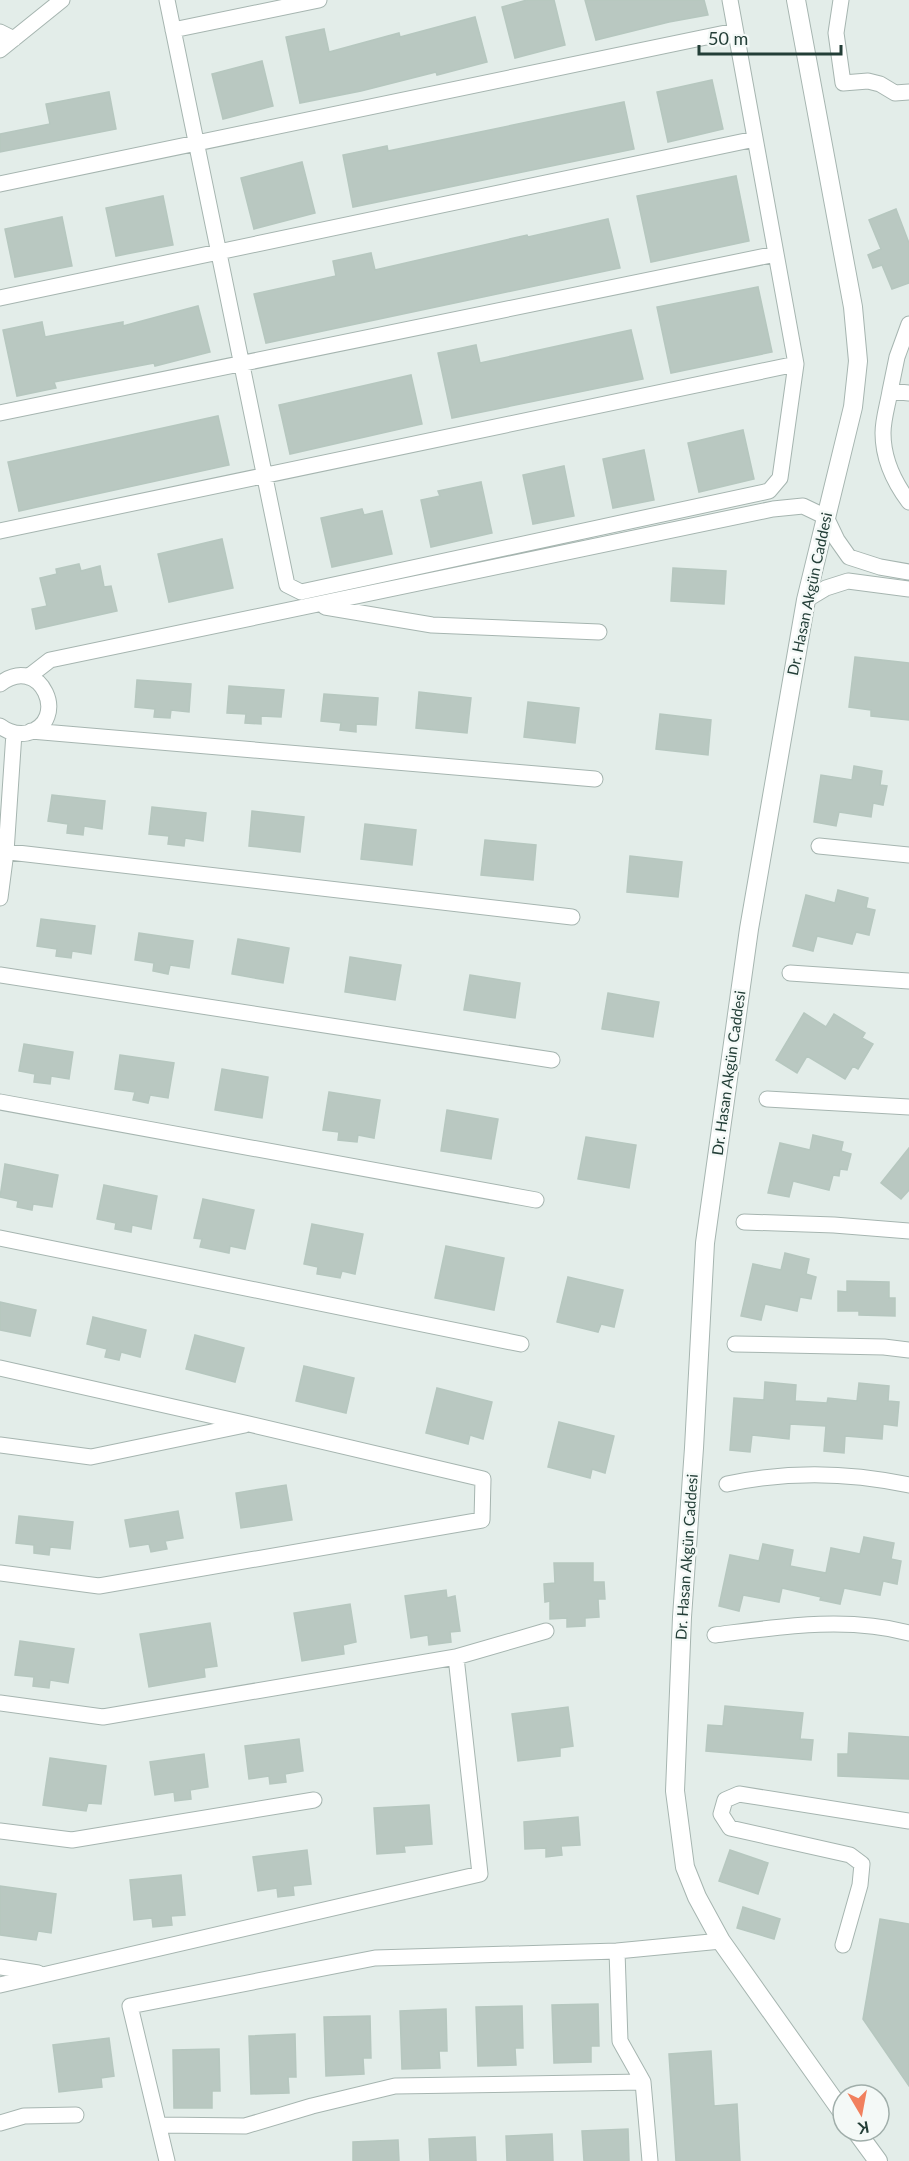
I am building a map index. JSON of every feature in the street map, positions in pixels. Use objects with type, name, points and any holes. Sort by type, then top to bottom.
[{"type":"street","points":[[0,50],[7,36],[62,0]]},
{"type":"street","points":[[167,0],[286,585],[301,592],[769,491],[780,478],[796,364],[730,0]]},
{"type":"street","points":[[173,30],[319,0]]},
{"type":"street","name":"Dr. Hasan Akgün Caddesi","points":[[796,0],[854,307],[858,361],[853,407],[806,600],[749,929],[705,1243],[682,1617],[675,1791],[685,1867],[697,1897],[721,1941],[831,2096]]},
{"type":"street","points":[[841,0],[836,33],[843,83],[868,81],[880,84],[895,93],[909,92]]},
{"type":"street","points":[[0,184],[735,31]]},
{"type":"street","points":[[0,298],[755,139]]},
{"type":"street","points":[[0,413],[776,254]]},
{"type":"street","points":[[909,324],[897,357],[883,432],[887,459],[897,485],[909,502]]},
{"type":"street","points":[[0,531],[796,364]]},
{"type":"street","points":[[890,391],[909,393]]},
{"type":"street","points":[[28,677],[50,660],[773,509],[803,506],[826,517],[837,540],[849,557],[880,567],[909,572]]},
{"type":"street","points":[[806,600],[826,588],[848,581],[909,589]]},
{"type":"street","points":[[316,605],[432,625],[599,632]]},
{"type":"street","points":[[0,684],[9,678],[28,677],[36,680],[43,687],[49,703],[45,720],[31,731]]},
{"type":"street","points":[[0,898],[7,729],[595,779]]},
{"type":"street","points":[[819,846],[909,855]]},
{"type":"street","points":[[3,851],[572,917]]},
{"type":"street","points":[[790,973],[909,981]]},
{"type":"street","points":[[0,975],[552,1060]]},
{"type":"street","points":[[767,1099],[909,1107]]},
{"type":"street","points":[[0,1102],[536,1200]]},
{"type":"street","points":[[744,1222],[834,1225],[909,1231]]},
{"type":"street","points":[[0,1238],[521,1344]]},
{"type":"street","points":[[735,1344],[884,1347],[909,1350]]},
{"type":"street","points":[[0,1368],[483,1479],[482,1520],[99,1586],[0,1573]]},
{"type":"street","points":[[0,1445],[91,1457],[249,1424]]},
{"type":"street","points":[[727,1484],[809,1474],[880,1479],[909,1485]]},
{"type":"street","points":[[715,1635],[813,1625],[855,1625],[896,1629],[909,1633]]},
{"type":"street","points":[[0,1703],[103,1717],[456,1657],[546,1631]]},
{"type":"street","points":[[0,1985],[480,1874],[456,1657]]},
{"type":"street","points":[[843,1945],[860,1885],[861,1864],[849,1855],[730,1828],[721,1814],[725,1800],[739,1794],[909,1821]]},
{"type":"street","points":[[0,1830],[72,1839],[314,1800]]},
{"type":"street","points":[[167,2161],[130,2006],[375,1958],[617,1951],[721,1941]]},
{"type":"street","points":[[617,1951],[620,2041],[644,2082],[650,2161]]},
{"type":"street","points":[[0,1967],[44,1974]]},
{"type":"street","points":[[159,2125],[244,2126],[395,2086],[644,2082]]},
{"type":"street","points":[[0,2123],[24,2116],[76,2115]]},
{"type":"street","points":[[865,2143],[878,2161]]},
{"type":"building","points":[[527,0],[554,0],[565,45],[515,58],[502,7]]},
{"type":"building","points":[[585,0],[704,0],[708,15],[596,40]]},
{"type":"building","points":[[475,17],[487,62],[437,75],[436,72],[361,91],[300,103],[286,37],[324,29],[329,52],[399,33],[400,37]]},
{"type":"building","points":[[262,61],[273,106],[223,119],[212,74]]},
{"type":"building","points":[[712,80],[723,129],[668,142],[657,92]]},
{"type":"building","points":[[109,92],[116,129],[0,152],[0,134],[50,124],[46,104]]},
{"type":"building","points":[[624,102],[634,149],[353,207],[343,155],[387,146],[388,151]]},
{"type":"building","points":[[302,162],[315,213],[254,229],[241,178]]},
{"type":"building","points":[[736,176],[749,241],[651,262],[637,196]]},
{"type":"building","points":[[163,196],[173,245],[116,256],[106,208]]},
{"type":"building","points":[[896,209],[909,243],[909,283],[892,289],[882,265],[873,268],[868,255],[881,249],[869,220]]},
{"type":"building","points":[[62,217],[72,266],[15,277],[5,229]]},
{"type":"building","points":[[608,219],[620,268],[266,343],[254,294],[336,276],[333,261],[371,253],[375,270]]},
{"type":"building","points":[[758,287],[772,352],[671,373],[657,307]]},
{"type":"building","points":[[198,306],[210,352],[155,366],[154,363],[54,382],[56,388],[17,396],[3,330],[42,322],[45,337],[123,322],[123,326]]},
{"type":"building","points":[[631,330],[643,379],[452,418],[438,353],[476,345],[480,363]]},
{"type":"building","points":[[411,375],[422,424],[290,454],[279,405]]},
{"type":"building","points":[[218,416],[229,465],[19,511],[8,462]]},
{"type":"building","points":[[743,430],[754,479],[699,492],[688,443]]},
{"type":"building","points":[[644,450],[654,500],[613,508],[603,459]]},
{"type":"building","points":[[564,466],[574,516],[533,524],[523,475]]},
{"type":"building","points":[[481,482],[492,533],[431,547],[421,500],[440,496],[438,491]]},
{"type":"building","points":[[362,509],[364,515],[382,511],[392,554],[332,567],[321,518]]},
{"type":"building","points":[[222,539],[233,588],[169,602],[158,554]]},
{"type":"building","points":[[79,564],[81,571],[100,566],[104,587],[111,586],[117,611],[36,629],[32,609],[47,606],[40,578],[57,574],[56,569]]},
{"type":"building","points":[[673,568],[726,571],[724,604],[671,601]]},
{"type":"building","points":[[855,657],[909,663],[909,720],[871,716],[871,710],[849,707]]},
{"type":"building","points":[[137,680],[191,684],[189,712],[171,710],[170,718],[154,717],[155,709],[135,707]]},
{"type":"building","points":[[229,686],[284,690],[281,717],[261,716],[261,724],[245,723],[246,714],[227,713]]},
{"type":"building","points":[[419,692],[471,698],[467,733],[416,728]]},
{"type":"building","points":[[324,694],[378,698],[376,725],[356,724],[356,732],[340,730],[341,723],[321,721]]},
{"type":"building","points":[[528,702],[579,708],[575,743],[524,737]]},
{"type":"building","points":[[660,714],[711,720],[708,755],[656,749]]},
{"type":"building","points":[[854,766],[882,771],[880,785],[887,786],[883,805],[873,803],[871,817],[839,812],[836,826],[814,822],[821,775],[852,780]]},
{"type":"building","points":[[52,795],[105,801],[102,829],[84,826],[83,835],[67,833],[68,824],[48,821]]},
{"type":"building","points":[[152,807],[206,813],[203,841],[185,838],[184,846],[168,844],[169,836],[149,834]]},
{"type":"building","points":[[252,811],[304,817],[300,852],[249,846]]},
{"type":"building","points":[[365,824],[416,830],[412,865],[361,859]]},
{"type":"building","points":[[485,840],[536,845],[533,880],[481,875]]},
{"type":"building","points":[[630,856],[682,862],[678,897],[627,892]]},
{"type":"building","points":[[838,890],[868,898],[866,908],[875,910],[869,935],[856,932],[852,944],[817,936],[813,951],[793,946],[806,895],[835,903]]},
{"type":"building","points":[[41,919],[95,926],[91,954],[72,951],[71,958],[56,956],[57,949],[37,946]]},
{"type":"building","points":[[139,933],[193,941],[189,968],[170,965],[168,974],[153,971],[154,963],[135,960]]},
{"type":"building","points":[[238,939],[289,948],[283,983],[232,974]]},
{"type":"building","points":[[350,957],[401,965],[395,1000],[345,992]]},
{"type":"building","points":[[470,975],[520,983],[515,1018],[464,1010]]},
{"type":"building","points":[[608,993],[659,1002],[653,1037],[602,1029]]},
{"type":"building","points":[[804,1013],[826,1027],[834,1014],[865,1033],[862,1038],[873,1044],[858,1069],[853,1066],[845,1079],[807,1056],[797,1073],[776,1060]]},
{"type":"building","points":[[24,1044],[73,1052],[69,1079],[51,1076],[50,1084],[34,1082],[35,1074],[19,1071]]},
{"type":"building","points":[[120,1055],[174,1063],[168,1098],[150,1095],[148,1103],[133,1100],[135,1092],[115,1089]]},
{"type":"building","points":[[222,1069],[268,1077],[262,1118],[215,1110]]},
{"type":"building","points":[[329,1092],[380,1100],[374,1138],[358,1135],[357,1142],[338,1140],[339,1132],[323,1130]]},
{"type":"building","points":[[447,1110],[498,1119],[491,1159],[441,1151]]},
{"type":"building","points":[[813,1135],[843,1142],[841,1151],[851,1154],[847,1170],[840,1169],[839,1176],[833,1175],[829,1190],[793,1181],[789,1197],[768,1193],[780,1143],[810,1150]]},
{"type":"building","points":[[586,1137],[636,1145],[629,1188],[578,1179]]},
{"type":"building","points":[[909,1148],[909,1190],[901,1199],[881,1183]]},
{"type":"building","points":[[5,1164],[58,1175],[52,1207],[33,1204],[32,1210],[17,1207],[18,1201],[0,1197]]},
{"type":"building","points":[[104,1185],[157,1196],[151,1229],[132,1225],[131,1232],[115,1229],[116,1223],[97,1219]]},
{"type":"building","points":[[203,1199],[254,1210],[245,1249],[230,1246],[229,1253],[200,1247],[202,1239],[194,1238]]},
{"type":"building","points":[[312,1224],[363,1234],[355,1274],[342,1271],[340,1278],[317,1274],[318,1267],[304,1264]]},
{"type":"building","points":[[446,1246],[504,1258],[494,1310],[435,1298]]},
{"type":"building","points":[[785,1253],[809,1259],[806,1274],[816,1277],[811,1299],[800,1297],[797,1311],[765,1304],[761,1320],[741,1316],[753,1264],[781,1270]]},
{"type":"building","points":[[568,1277],[623,1290],[614,1327],[601,1324],[598,1332],[557,1322]]},
{"type":"building","points":[[847,1281],[889,1282],[889,1298],[895,1298],[895,1316],[859,1315],[859,1311],[838,1311],[838,1291],[847,1292]]},
{"type":"building","points":[[0,1302],[36,1310],[30,1336],[0,1330]]},
{"type":"building","points":[[93,1317],[146,1330],[140,1357],[121,1352],[119,1360],[105,1357],[107,1349],[87,1344]]},
{"type":"building","points":[[195,1335],[244,1348],[235,1382],[186,1369]]},
{"type":"building","points":[[304,1366],[354,1378],[346,1413],[296,1401]]},
{"type":"building","points":[[765,1382],[796,1385],[795,1401],[827,1403],[828,1398],[857,1401],[859,1383],[889,1386],[888,1401],[899,1402],[897,1426],[883,1424],[882,1439],[845,1436],[844,1453],[824,1451],[826,1426],[790,1424],[789,1439],[752,1435],[750,1452],[730,1450],[734,1398],[764,1400]]},
{"type":"building","points":[[437,1388],[492,1402],[483,1439],[470,1435],[468,1444],[426,1433]]},
{"type":"building","points":[[559,1422],[614,1436],[605,1473],[592,1469],[590,1478],[548,1467]]},
{"type":"building","points":[[286,1485],[292,1520],[241,1528],[236,1493]]},
{"type":"building","points":[[178,1511],[183,1538],[165,1541],[167,1549],[151,1552],[149,1544],[130,1547],[125,1520]]},
{"type":"building","points":[[19,1516],[73,1522],[70,1549],[50,1547],[49,1555],[34,1553],[34,1545],[16,1543]]},
{"type":"building","points":[[864,1537],[894,1543],[891,1559],[901,1561],[897,1584],[883,1581],[880,1595],[844,1588],[840,1604],[782,1588],[779,1602],[743,1595],[739,1611],[719,1606],[730,1555],[759,1561],[763,1544],[793,1550],[790,1566],[826,1573],[831,1548],[860,1554]]},
{"type":"building","points":[[554,1563],[593,1563],[593,1582],[604,1582],[605,1599],[598,1599],[599,1617],[585,1618],[585,1626],[567,1627],[567,1618],[550,1619],[550,1601],[545,1602],[544,1584],[555,1583]]},
{"type":"building","points":[[446,1590],[447,1598],[455,1596],[460,1631],[450,1632],[451,1642],[429,1645],[428,1635],[411,1638],[405,1596]]},
{"type":"building","points":[[350,1604],[356,1642],[343,1645],[344,1654],[302,1661],[294,1613]]},
{"type":"building","points":[[210,1623],[217,1666],[204,1668],[205,1677],[149,1687],[140,1634]]},
{"type":"building","points":[[20,1641],[74,1649],[68,1683],[50,1680],[49,1688],[33,1686],[34,1677],[15,1675]]},
{"type":"building","points":[[725,1706],[803,1713],[800,1739],[813,1740],[811,1760],[706,1751],[708,1725],[723,1726]]},
{"type":"building","points":[[568,1707],[573,1746],[560,1748],[560,1756],[518,1761],[512,1714]]},
{"type":"building","points":[[849,1733],[909,1737],[909,1779],[838,1776],[838,1754],[848,1754]]},
{"type":"building","points":[[299,1739],[303,1771],[285,1774],[286,1782],[270,1784],[269,1776],[249,1779],[245,1746]]},
{"type":"building","points":[[204,1754],[208,1787],[190,1790],[191,1799],[175,1801],[174,1792],[155,1795],[150,1762]]},
{"type":"building","points":[[50,1758],[106,1766],[101,1804],[88,1803],[86,1811],[43,1805]]},
{"type":"building","points":[[429,1805],[432,1844],[404,1846],[405,1852],[377,1854],[374,1808]]},
{"type":"building","points":[[578,1817],[580,1845],[561,1846],[562,1855],[546,1857],[546,1848],[525,1849],[524,1822]]},
{"type":"building","points":[[307,1850],[311,1884],[293,1886],[294,1895],[278,1897],[277,1888],[258,1891],[253,1857]]},
{"type":"building","points":[[730,1850],[768,1863],[758,1894],[719,1881]]},
{"type":"building","points":[[181,1875],[185,1915],[171,1916],[172,1925],[153,1927],[152,1918],[134,1920],[130,1880]]},
{"type":"building","points":[[0,1886],[56,1894],[51,1933],[38,1931],[36,1940],[0,1935]]},
{"type":"building","points":[[743,1907],[780,1919],[774,1939],[737,1928]]},
{"type":"building","points":[[880,1919],[909,1924],[909,2086],[863,2019]]},
{"type":"building","points":[[598,2004],[599,2046],[591,2046],[591,2062],[554,2063],[552,2005]]},
{"type":"building","points":[[522,2006],[523,2048],[515,2048],[516,2065],[478,2066],[476,2007]]},
{"type":"building","points":[[446,2009],[447,2051],[439,2051],[440,2068],[402,2069],[400,2011]]},
{"type":"building","points":[[370,2016],[371,2058],[363,2058],[364,2074],[326,2076],[324,2017]]},
{"type":"building","points":[[295,2034],[296,2077],[288,2077],[289,2093],[251,2094],[249,2036]]},
{"type":"building","points":[[109,2038],[114,2076],[101,2078],[102,2087],[59,2092],[53,2045]]},
{"type":"building","points":[[219,2049],[220,2091],[212,2091],[212,2108],[174,2108],[173,2050]]},
{"type":"building","points":[[711,2051],[714,2106],[737,2104],[740,2161],[676,2161],[669,2054]]},
{"type":"building","points":[[628,2129],[629,2161],[584,2161],[582,2131]]},
{"type":"building","points":[[552,2134],[553,2161],[507,2161],[506,2136]]},
{"type":"building","points":[[475,2137],[476,2161],[430,2161],[429,2139]]},
{"type":"building","points":[[398,2140],[399,2161],[353,2161],[353,2142]]}]
